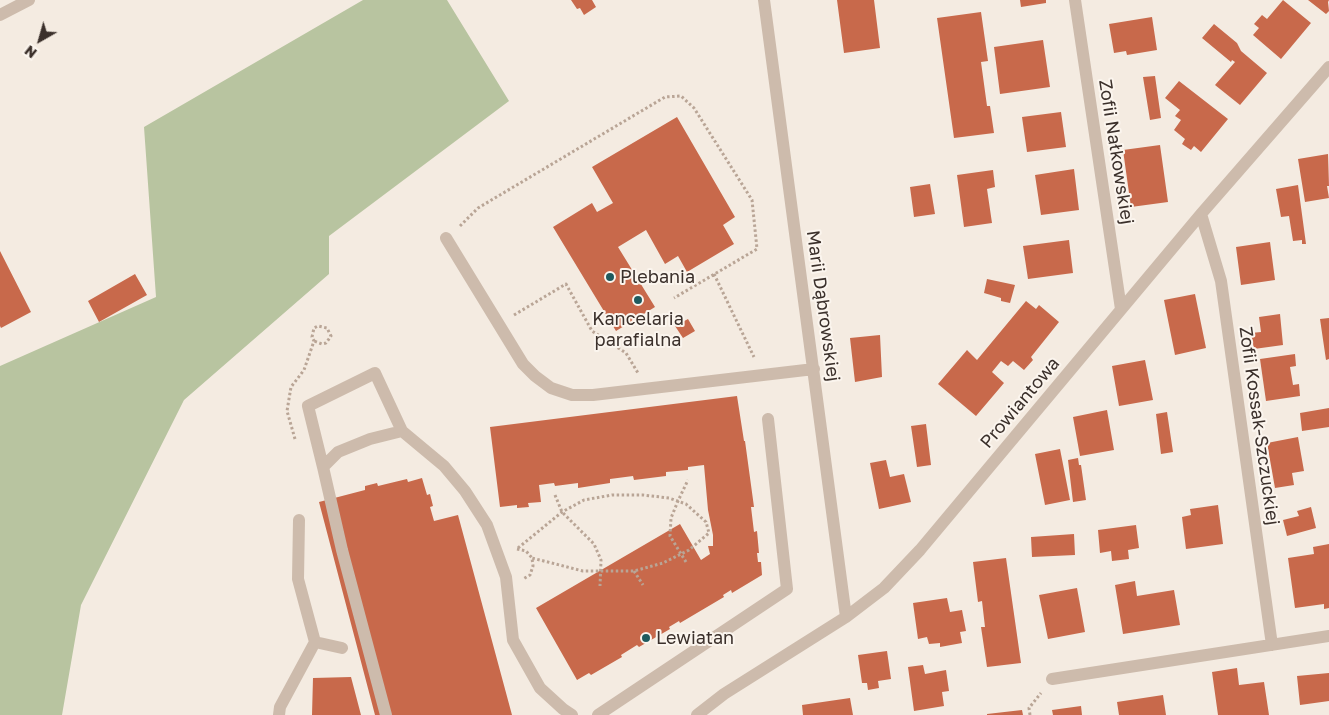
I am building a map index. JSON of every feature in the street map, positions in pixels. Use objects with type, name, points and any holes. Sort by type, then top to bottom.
[{"type":"street","points":[[0,15],[29,0]]},
{"type":"street","name":"Marii Dąbrowskiej","points":[[764,0],[846,617]]},
{"type":"street","name":"Zofii Nałkowskiej","points":[[1075,0],[1121,309]]},
{"type":"street","name":"Prowiantowa","points":[[697,715],[724,694],[846,617],[884,588],[920,550],[1201,214],[1329,67]]},
{"type":"street","name":"Zofii Kossak-Szczuckiej","points":[[1201,214],[1220,281],[1272,645]]},
{"type":"street","points":[[446,238],[523,364],[551,388],[572,395],[593,395],[814,369]]},
{"type":"street","points":[[386,715],[342,550],[308,406],[375,373],[402,431],[444,466],[465,491],[487,525],[506,577],[513,640],[540,688],[572,715]]},
{"type":"street","points":[[598,715],[787,589],[768,419]]},
{"type":"street","points":[[323,467],[338,452],[370,439],[402,431]]},
{"type":"street","points":[[279,715],[280,707],[315,642],[298,579],[299,520]]},
{"type":"street","points":[[1052,680],[1329,636]]},
{"type":"street","points":[[315,642],[342,648]]},
{"type":"path","points":[[446,238],[478,208],[665,97],[681,96],[694,108],[752,200],[757,249],[674,298]]},
{"type":"path","points":[[714,274],[746,340]]},
{"type":"path","points":[[498,325],[566,284],[592,331],[626,353],[648,389]]},
{"type":"path","points":[[318,326],[327,328],[330,336],[326,343],[322,344],[314,341],[312,337],[314,328],[318,326]]},
{"type":"path","points":[[686,562],[670,536],[671,518],[688,480]]},
{"type":"path","points":[[555,495],[562,512],[594,544],[601,560],[600,586]]},
{"type":"path","points":[[518,548],[562,512],[584,500],[612,495],[643,495],[669,498],[686,504],[706,522],[709,533],[689,550],[663,563],[634,571],[583,571],[532,558]]},
{"type":"path","points":[[634,571],[643,586]]},
{"type":"path","points":[[1030,715],[1029,708],[1052,680]]},
{"type":"green space","points":[[363,0],[447,0],[509,101],[329,236],[329,274],[184,400],[81,605],[62,715],[0,715],[0,366],[156,297],[144,127]]},
{"type":"building","points":[[571,0],[592,0],[596,7],[584,15],[580,8],[577,9]]},
{"type":"building","points":[[837,0],[874,0],[880,48],[844,53]]},
{"type":"building","points":[[1020,0],[1046,0],[1046,3],[1021,7]]},
{"type":"building","points":[[1283,0],[1311,23],[1281,59],[1253,35],[1259,28],[1254,24],[1262,15],[1267,19]]},
{"type":"building","points":[[1308,0],[1329,0],[1329,11],[1326,14]]},
{"type":"building","points":[[981,12],[988,61],[981,62],[987,106],[990,106],[994,133],[954,138],[937,18]]},
{"type":"building","points":[[1152,17],[1157,50],[1127,55],[1126,51],[1114,53],[1109,24]]},
{"type":"building","points":[[1214,24],[1237,43],[1241,51],[1267,73],[1240,105],[1215,85],[1235,62],[1232,60],[1231,62],[1202,38]]},
{"type":"building","points":[[1043,40],[1050,87],[1000,94],[994,47]]},
{"type":"building","points":[[1155,76],[1161,118],[1150,120],[1143,77]]},
{"type":"building","points":[[1179,81],[1228,119],[1201,152],[1194,146],[1191,150],[1182,144],[1185,139],[1174,130],[1181,120],[1175,116],[1180,110],[1165,98]]},
{"type":"building","points":[[1061,112],[1066,147],[1027,152],[1022,117]]},
{"type":"building","points":[[677,117],[735,217],[723,225],[734,244],[687,272],[678,256],[665,264],[646,230],[618,247],[655,307],[616,331],[553,227],[592,203],[597,212],[613,203],[592,167]]},
{"type":"building","points":[[1160,145],[1168,202],[1131,207],[1123,150]]},
{"type":"building","points":[[1328,154],[1329,186],[1327,186],[1329,198],[1305,202],[1298,159]]},
{"type":"building","points":[[1074,169],[1079,210],[1041,215],[1035,175]]},
{"type":"building","points":[[993,170],[995,187],[987,189],[992,223],[964,227],[957,175]]},
{"type":"building","points":[[930,184],[935,214],[914,217],[910,187]]},
{"type":"building","points":[[1298,185],[1306,244],[1302,244],[1302,240],[1293,241],[1289,216],[1281,217],[1276,189]]},
{"type":"building","points":[[1069,240],[1073,273],[1028,279],[1023,246]]},
{"type":"building","points":[[1270,242],[1275,280],[1241,285],[1236,247]]},
{"type":"building","points":[[0,251],[31,312],[1,328],[0,326]]},
{"type":"building","points":[[135,274],[147,295],[99,322],[88,301]]},
{"type":"building","points":[[987,279],[1015,285],[1010,303],[984,293]]},
{"type":"building","points":[[1195,294],[1206,348],[1175,355],[1164,300]]},
{"type":"building","points":[[1026,301],[1036,309],[1039,305],[1059,322],[1031,357],[1033,360],[1024,370],[1013,361],[1008,366],[1001,361],[992,372],[1004,383],[976,416],[938,384],[967,350],[977,360]]},
{"type":"building","points":[[1280,314],[1283,345],[1254,349],[1251,333],[1261,332],[1259,317]]},
{"type":"building","points":[[1329,318],[1329,359],[1326,360],[1320,319]]},
{"type":"building","points":[[688,319],[695,331],[683,338],[675,326]]},
{"type":"building","points":[[880,335],[882,377],[855,382],[850,338]]},
{"type":"building","points":[[1295,354],[1296,366],[1290,367],[1293,385],[1299,384],[1300,396],[1266,401],[1260,359]]},
{"type":"building","points":[[1145,360],[1153,400],[1119,406],[1112,366]]},
{"type":"building","points":[[737,396],[754,507],[751,507],[754,532],[757,531],[758,562],[761,562],[762,575],[732,593],[731,590],[723,595],[724,597],[680,623],[679,621],[669,627],[670,629],[639,647],[637,645],[621,655],[622,657],[591,675],[589,673],[577,680],[536,608],[680,524],[701,560],[710,554],[708,546],[713,546],[713,535],[708,510],[704,465],[688,467],[688,470],[666,472],[666,476],[634,480],[633,476],[610,479],[610,483],[578,488],[578,483],[555,486],[554,483],[539,485],[541,502],[528,503],[529,507],[517,508],[517,505],[500,507],[490,427]]},
{"type":"building","points":[[1329,408],[1329,427],[1302,431],[1300,413]]},
{"type":"building","points":[[1107,410],[1114,450],[1080,456],[1073,417]]},
{"type":"building","points":[[1167,412],[1173,452],[1161,454],[1156,414]]},
{"type":"building","points":[[926,424],[931,465],[917,467],[911,426]]},
{"type":"building","points":[[1298,437],[1304,471],[1292,473],[1294,485],[1275,488],[1267,443]]},
{"type":"building","points":[[1060,449],[1070,500],[1045,505],[1035,454]]},
{"type":"building","points":[[1078,458],[1079,465],[1081,465],[1086,500],[1073,502],[1068,460]]},
{"type":"building","points":[[886,460],[890,477],[904,474],[911,502],[879,509],[870,463]]},
{"type":"building","points":[[422,478],[427,495],[430,494],[433,506],[430,507],[434,521],[458,515],[512,715],[375,715],[319,502],[365,490],[365,486],[377,483],[378,486],[407,479],[408,482]]},
{"type":"building","points":[[1218,505],[1223,544],[1186,549],[1182,517],[1191,515],[1190,509]]},
{"type":"building","points":[[1311,507],[1316,528],[1287,536],[1283,520],[1299,516],[1297,511]]},
{"type":"building","points":[[1136,525],[1139,548],[1128,550],[1129,559],[1112,561],[1111,551],[1100,553],[1098,530]]},
{"type":"building","points":[[1074,534],[1075,555],[1032,557],[1031,537]]},
{"type":"building","points":[[1329,544],[1329,608],[1324,609],[1324,604],[1295,608],[1288,558],[1314,554],[1313,547]]},
{"type":"building","points":[[1006,558],[1021,663],[987,667],[981,627],[985,627],[982,601],[978,602],[973,562]]},
{"type":"building","points":[[1135,581],[1137,596],[1174,590],[1180,625],[1123,634],[1115,585]]},
{"type":"building","points":[[1077,588],[1085,632],[1048,639],[1039,595]]},
{"type":"building","points":[[947,598],[950,612],[962,610],[966,631],[960,632],[962,643],[940,647],[940,643],[929,644],[927,637],[918,639],[913,603]]},
{"type":"building","points":[[887,651],[891,679],[878,681],[879,688],[868,690],[867,683],[862,683],[858,655]]},
{"type":"building","points":[[923,665],[925,674],[946,670],[949,691],[942,692],[944,706],[914,711],[908,667]]},
{"type":"building","points":[[1237,668],[1239,685],[1264,682],[1269,715],[1218,715],[1212,672]]},
{"type":"building","points":[[1329,673],[1329,701],[1300,705],[1297,676]]},
{"type":"building","points":[[351,677],[361,715],[312,715],[313,678]]},
{"type":"building","points":[[1163,695],[1166,715],[1119,715],[1117,702]]},
{"type":"building","points":[[850,698],[853,715],[803,715],[802,705]]},
{"type":"building","points":[[1081,706],[1082,715],[1053,715],[1052,710]]},
{"type":"building","points":[[1022,710],[1023,715],[987,715],[987,714]]},
{"type":"place","name":"Plebania","points":[[610,277]]},
{"type":"place","name":"Kancelaria parafialna","points":[[638,300]]},
{"type":"place","name":"Lewiatan","points":[[646,638]]}]
